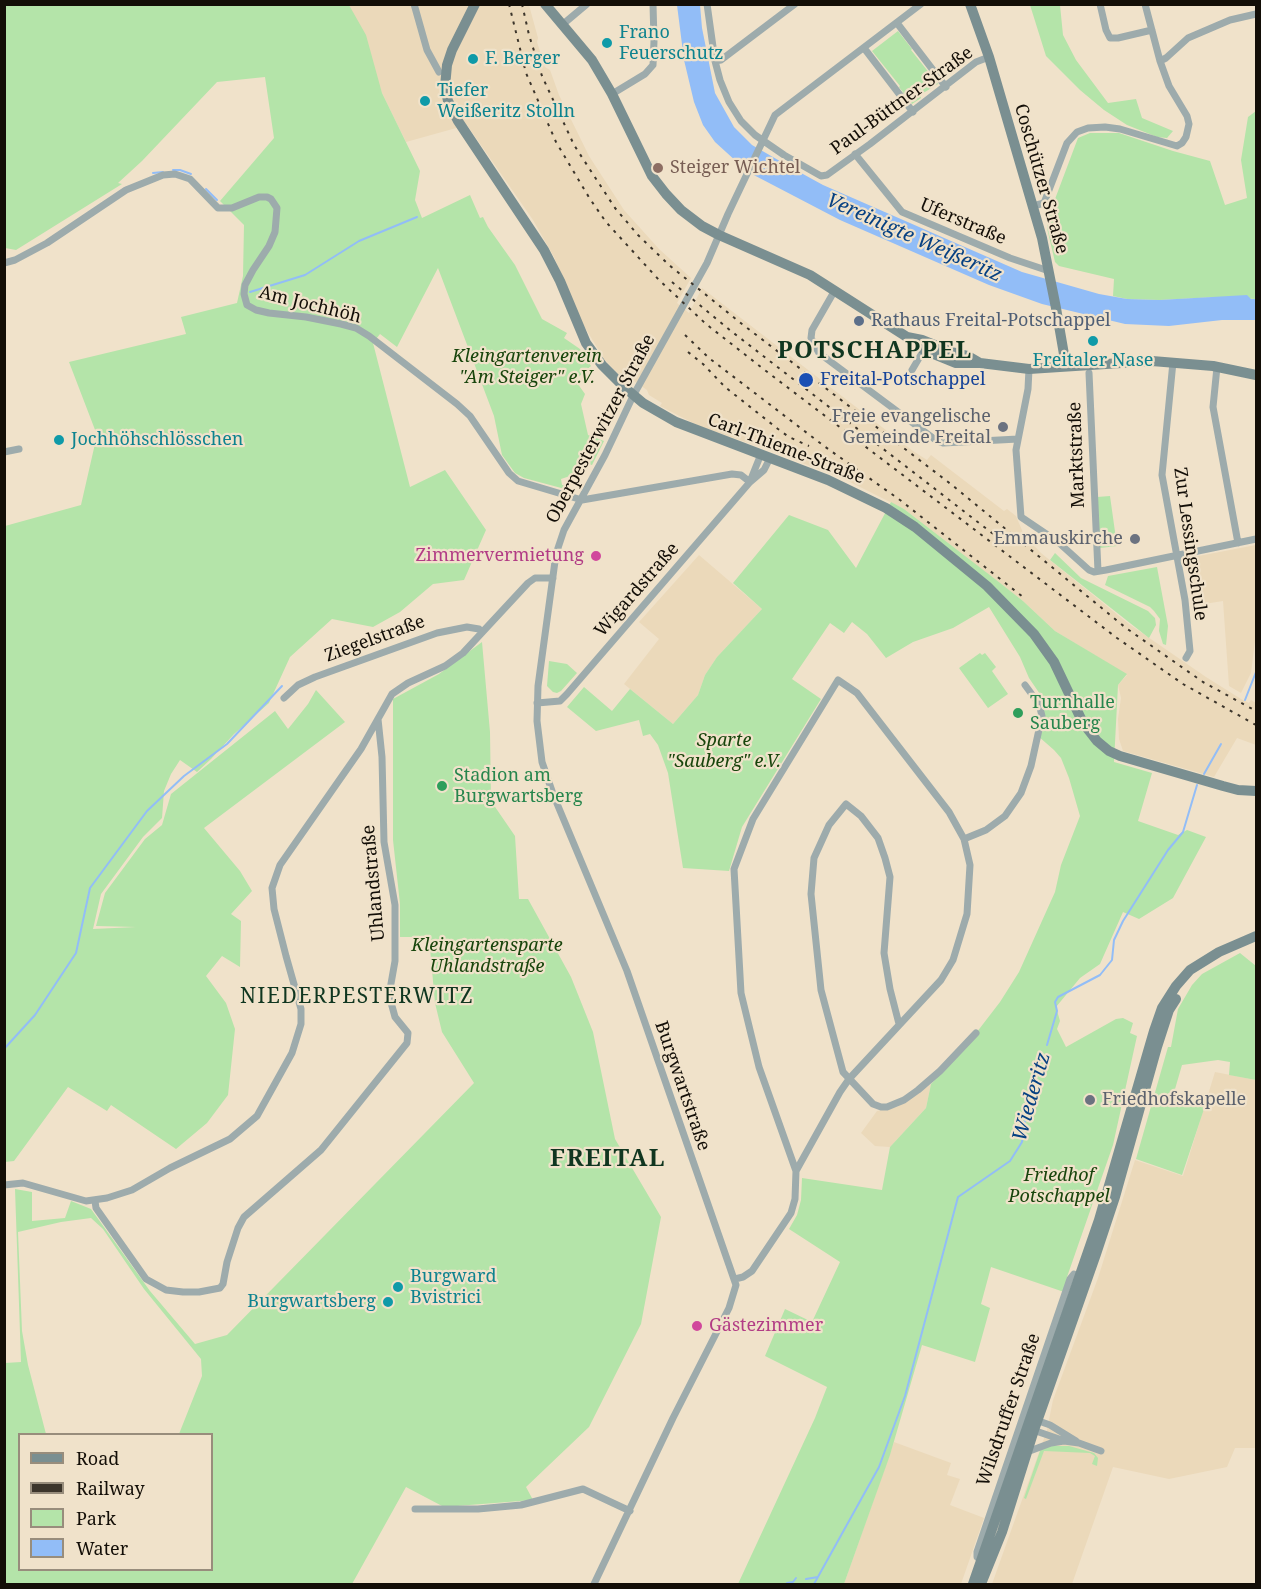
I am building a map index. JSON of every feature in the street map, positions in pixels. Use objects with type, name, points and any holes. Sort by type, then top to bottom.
[{"type":"main road","points":[[545,4],[592,60],[612,94],[652,176],[666,194],[692,219],[719,235],[795,267],[833,294],[907,337],[924,350],[947,361],[1029,369],[1145,360],[1217,367],[1257,375]]},
{"type":"main road","name":"Coschützer Straße","points":[[970,4],[989,57],[1033,206],[1050,275],[1066,366]]},
{"type":"main road","name":"Carl-Thieme-Straße","points":[[472,8],[447,65],[445,87],[453,112],[544,250],[560,281],[586,343],[602,365],[633,396],[662,415],[692,430],[828,480],[886,508],[915,527],[987,586],[1041,642],[1054,662],[1083,723],[1109,751],[1227,787],[1257,790]]},
{"type":"main road","name":"Wilsdruffer Straße","points":[[981,1584],[985,1563],[1083,1277],[1162,1008],[1190,970],[1220,952],[1257,936]]},
{"type":"main road","name":"Wilsdruffer Straße","points":[[973,1584],[1002,1532],[1027,1452],[1033,1424]]},
{"type":"street","points":[[414,4],[427,50],[439,72]]},
{"type":"street","points":[[562,25],[587,4]]},
{"type":"street","points":[[612,94],[645,74],[653,65],[653,4]]},
{"type":"street","points":[[707,4],[715,61],[729,102],[747,128],[763,140]]},
{"type":"street","points":[[715,61],[721,60],[795,4]]},
{"type":"street","name":"Oberpesterwitzer Straße","points":[[553,578],[560,540],[633,396],[697,283],[775,115],[921,4]]},
{"type":"street","points":[[1100,4],[1110,38],[1152,30]]},
{"type":"street","points":[[1033,206],[1044,203],[1067,144],[1077,132],[1088,128],[1112,128],[1172,146],[1182,143],[1186,137],[1189,124],[1169,86],[1160,62],[1145,4]]},
{"type":"street","points":[[1160,62],[1188,38],[1230,20],[1257,14]]},
{"type":"street","points":[[897,23],[946,87]]},
{"type":"street","points":[[864,48],[913,111]]},
{"type":"street","name":"Paul-Büttner-Straße","points":[[763,140],[821,176],[827,175],[946,87],[977,61],[989,57]]},
{"type":"street","name":"Uferstraße","points":[[855,154],[902,212],[1050,275]]},
{"type":"street","name":"Am Jochhöh","points":[[4,263],[15,260],[47,243],[126,190],[163,176],[175,174],[190,178],[218,208],[232,207],[259,197],[271,199],[277,208],[274,232],[269,246],[252,270],[245,285],[244,294],[247,305],[269,313],[326,320],[356,328],[379,343],[457,404],[476,423],[509,473],[518,481],[582,500]]},
{"type":"street","points":[[833,294],[812,330],[811,338],[819,353],[937,441],[943,443],[1018,439]]},
{"type":"street","points":[[912,370],[922,353]]},
{"type":"street","name":"Zur Lessingschule","points":[[1173,362],[1162,475],[1185,600],[1190,651],[1186,658]]},
{"type":"street","points":[[1217,367],[1213,407],[1238,543]]},
{"type":"street","points":[[1029,369],[1028,389],[1016,450],[1022,517],[1058,542],[1089,570],[1098,572],[1257,538]]},
{"type":"street","name":"Marktstraße","points":[[1089,373],[1098,572]]},
{"type":"street","points":[[4,452],[19,449]]},
{"type":"street","name":"Wigardstraße","points":[[537,703],[560,701],[567,694],[750,482],[764,470],[765,456]]},
{"type":"street","points":[[582,500],[732,474],[741,475],[750,482]]},
{"type":"street","points":[[4,1185],[23,1183],[86,1201],[95,1201],[132,1190],[230,1139],[251,1122],[263,1108],[292,1053],[301,1024],[301,1009],[274,909],[272,888],[280,865],[361,749],[396,689],[456,659],[535,578],[553,578]]},
{"type":"street","name":"Burgwartstraße","points":[[553,578],[537,703],[537,728],[542,762],[553,794],[627,971],[722,1248],[735,1279]]},
{"type":"street","name":"Ziegelstraße","points":[[284,698],[298,685],[315,676],[437,633],[467,627],[483,632]]},
{"type":"street","points":[[594,1584],[732,1301],[735,1279],[753,1270],[791,1213],[795,1199],[796,1171],[759,1067],[741,993],[734,869],[753,819],[838,680],[857,693],[950,812],[964,839],[970,865],[967,914],[953,960],[941,980],[849,1079],[796,1171]]},
{"type":"street","points":[[964,839],[986,830],[1005,816],[1021,793],[1031,766],[1042,716],[1040,704],[1025,685]]},
{"type":"street","name":"Uhlandstraße","points":[[95,1201],[96,1208],[147,1280],[166,1290],[183,1292],[220,1288],[238,1228],[244,1217],[321,1150],[395,1060],[409,1038],[408,1033],[395,1017],[389,995],[395,961],[395,905],[384,842],[382,757],[378,719]]},
{"type":"street","points":[[899,1024],[884,953],[890,877],[878,838],[861,816],[846,804],[829,825],[814,858],[811,894],[821,990],[843,1072],[873,1104],[881,1107],[893,1106],[925,1083],[976,1032]]},
{"type":"street","name":"Wilsdruffer Straße","points":[[985,1563],[977,1557],[977,1552],[1070,1279],[1074,1274],[1083,1277]]},
{"type":"street","points":[[1033,1424],[1064,1441]]},
{"type":"street","points":[[1033,1424],[1050,1425],[1078,1443]]},
{"type":"street","points":[[1027,1452],[1064,1441],[1101,1451]]},
{"type":"street","points":[[416,1509],[454,1510],[521,1505],[583,1489],[630,1511]]},
{"type":"shaded area","points":[[349,5],[529,5],[545,67],[550,70],[559,95],[589,156],[624,210],[659,249],[691,278],[677,303],[689,313],[702,288],[913,451],[927,460],[931,455],[1004,511],[1007,509],[1016,516],[1024,535],[1041,553],[1129,624],[1241,699],[1249,703],[1251,700],[1256,703],[1256,745],[1237,738],[1214,777],[1123,751],[1119,739],[1118,719],[1121,698],[1118,685],[1127,675],[1055,631],[1023,601],[904,509],[846,480],[699,426],[660,406],[662,403],[649,395],[647,390],[628,377],[621,377],[604,359],[581,321],[554,257],[533,220],[467,125],[406,142],[382,93]]},
{"type":"shaded area","points":[[1256,545],[1256,633],[1251,673],[1241,693],[1229,686],[1223,601],[1198,605],[1188,558]]},
{"type":"shaded area","points":[[699,555],[762,609],[717,657],[705,675],[698,695],[673,724],[624,684],[659,639],[639,622]]},
{"type":"shaded area","points":[[1215,1072],[1256,1080],[1256,1448],[1235,1448],[1227,1467],[1169,1479],[1113,1467],[1072,1584],[992,1584],[1047,1430],[1053,1400],[1098,1278],[1135,1160],[1183,1176]]},
{"type":"shaded area","points":[[931,1084],[926,1108],[890,1147],[875,1146],[861,1133],[877,1111],[897,1107]]},
{"type":"shaded area","points":[[894,1442],[951,1463],[947,1475],[960,1479],[950,1505],[984,1518],[961,1584],[844,1584]]},
{"type":"green space","name":"Kleingartenverein \"Am Steiger\" e.V.","points":[[4,5],[349,5],[366,35],[382,93],[420,171],[415,200],[422,218],[470,195],[480,218],[483,217],[515,265],[542,319],[567,333],[564,338],[580,349],[591,366],[575,380],[585,394],[581,404],[588,435],[604,441],[592,465],[577,461],[576,474],[561,479],[562,485],[566,485],[565,489],[524,478],[515,473],[502,455],[494,416],[438,268],[397,347],[380,334],[373,343],[410,487],[445,470],[486,530],[464,580],[433,584],[400,612],[373,627],[332,619],[290,657],[269,703],[234,734],[197,772],[180,760],[164,791],[162,818],[143,837],[101,894],[93,929],[136,927],[96,926],[105,893],[145,839],[162,825],[171,794],[275,711],[288,729],[316,690],[345,722],[204,828],[240,871],[252,891],[231,914],[241,921],[240,967],[222,956],[206,976],[226,1003],[235,1029],[228,1095],[207,1123],[176,1149],[111,1105],[107,1111],[68,1087],[14,1161],[5,1162],[5,526],[81,505],[97,435],[69,362],[186,334],[181,317],[237,303],[243,276],[244,225],[220,201],[274,138],[265,77],[217,82],[118,183],[122,184],[16,250],[5,248]]},
{"type":"green space","points":[[1030,5],[1060,5],[1063,35],[1076,60],[1108,103],[1136,99],[1142,118],[1173,131],[1167,138],[1157,137],[1127,125],[1080,90],[1046,56]]},
{"type":"green space","points":[[898,31],[938,84],[920,95],[921,98],[912,104],[872,51]]},
{"type":"green space","points":[[1256,111],[1256,299],[1216,297],[1127,299],[1113,296],[1114,279],[1059,266],[1055,262],[1047,228],[1049,215],[1078,138],[1090,133],[1119,133],[1210,161],[1225,205],[1247,198],[1241,160],[1248,117]]},
{"type":"green space","points":[[1110,496],[1117,546],[1100,548],[1097,497]]},
{"type":"green space","points":[[891,502],[904,509],[1023,601],[1055,631],[1127,674],[1118,685],[1114,762],[1152,773],[1138,821],[1178,835],[1187,830],[1206,837],[1173,898],[1139,919],[1123,912],[1100,964],[1080,978],[1056,1007],[1060,1021],[1057,1029],[1066,1047],[1116,1019],[1123,1018],[1133,1023],[1130,1033],[1137,1036],[1113,1145],[1067,1277],[1064,1292],[991,1267],[981,1304],[990,1308],[975,1362],[922,1345],[890,1455],[844,1584],[738,1584],[815,1418],[827,1387],[765,1356],[785,1309],[812,1322],[840,1262],[789,1229],[797,1215],[801,1200],[802,1178],[882,1190],[890,1147],[926,1108],[931,1084],[970,1041],[1000,1002],[1019,972],[1055,892],[1061,865],[1080,816],[1061,758],[1038,736],[1046,703],[1029,678],[1020,657],[989,607],[953,628],[913,642],[886,658],[867,634],[852,622],[844,633],[830,623],[792,679],[821,699],[742,827],[729,871],[683,868],[668,773],[658,745],[650,734],[643,736],[639,720],[596,731],[567,707],[584,687],[612,711],[630,689],[673,724],[698,695],[705,675],[717,657],[762,609],[733,583],[789,515],[828,530],[856,568]]},
{"type":"green space","points":[[1055,553],[1081,578],[1148,611],[1155,618],[1156,625],[1149,638],[1050,560]]},
{"type":"green space","points":[[1157,567],[1168,626],[1166,645],[1163,644],[1159,631],[1160,619],[1150,607],[1105,585],[1108,576]]},
{"type":"green space","name":"Kleingartensparte Uhlandstraße","points":[[482,642],[490,732],[491,801],[515,836],[519,899],[528,899],[571,977],[593,1032],[615,1139],[661,1217],[641,1324],[589,1427],[526,1487],[533,1500],[444,1507],[406,1487],[352,1584],[5,1584],[5,1363],[21,1362],[15,1189],[32,1192],[32,1221],[65,1218],[71,1201],[91,1209],[150,1291],[195,1344],[227,1335],[474,1083],[442,1032],[435,1003],[429,937],[400,937],[400,904],[393,840],[393,699],[439,674]],"holes":[[[91,1218],[103,1229],[144,1289],[201,1359],[202,1376],[179,1433],[213,1433],[213,1571],[18,1571],[18,1433],[46,1433],[28,1365],[22,1331],[18,1232]]]},
{"type":"green space","points":[[980,653],[982,655],[985,653],[996,667],[992,671],[1008,694],[988,708],[959,668]]},
{"type":"green space","points":[[549,661],[567,664],[577,673],[557,693],[547,686]]},
{"type":"green space","points":[[1240,953],[1256,966],[1256,1080],[1229,1075],[1230,1062],[1218,1060],[1182,1065],[1173,1096],[1205,1106],[1182,1175],[1136,1159],[1168,1047],[1171,1047],[1178,1009],[1192,985],[1202,974]]},
{"type":"green space","points":[[1069,1446],[1094,1453],[1098,1458],[1097,1466],[1092,1464],[1095,1456],[1090,1453],[1044,1451],[1026,1499],[1024,1498],[1041,1448]]},
{"type":"water","name":"Vereinigte Weißeritz","points":[[677,5],[700,5],[702,28],[715,93],[734,127],[752,145],[823,185],[1022,272],[1099,294],[1127,299],[1159,300],[1247,295],[1251,299],[1256,299],[1256,320],[1222,320],[1169,326],[1125,324],[1042,304],[989,285],[840,220],[748,172],[715,142],[703,125],[694,102],[684,60]]},
{"type":"waterway","points":[[173,170],[191,174]]},
{"type":"waterway","points":[[153,173],[163,172]]},
{"type":"waterway","points":[[206,189],[217,200]]},
{"type":"waterway","points":[[250,292],[305,275],[359,241],[417,217]]},
{"type":"waterway","name":"Wiederitz","points":[[1245,700],[1256,672]]},
{"type":"waterway","points":[[4,1049],[35,1015],[76,953],[90,888],[147,811],[184,776],[227,744],[282,686]]},
{"type":"waterway","name":"Wiederitz","points":[[1204,774],[1221,744]]},
{"type":"waterway","name":"Wiederitz","points":[[1047,1045],[1057,1011],[1055,1002],[1058,997],[1100,975],[1112,960],[1114,940],[1123,921],[1168,850],[1183,832],[1197,785]]},
{"type":"waterway","name":"Wiederitz","points":[[814,1584],[879,1467],[905,1396],[958,1197],[1010,1161],[1022,1142],[1028,1098],[1037,1070]]},
{"type":"waterway","points":[[806,1579],[818,1577]]},
{"type":"waterway","points":[[787,1583],[793,1582],[796,1578]]},
{"type":"railway","points":[[509,4],[526,73],[556,142],[606,222],[659,280],[706,324],[766,371],[1117,638],[1183,684],[1256,725]]},
{"type":"railway","points":[[522,4],[542,76],[574,145],[615,208],[638,235],[669,265],[952,485],[1126,628],[1203,682],[1256,711]]},
{"type":"railway","points":[[672,282],[731,331],[1010,547]]},
{"type":"railway","points":[[685,335],[709,358],[824,446],[900,500],[1023,597]]},
{"type":"railway","points":[[688,352],[725,387],[778,429],[809,446]]},
{"type":"place","name":"Frano Feuerschutz","points":[[607,43]]},
{"type":"place","name":"F. Berger","points":[[473,59]]},
{"type":"place","name":"Tiefer Weißeritz Stolln","points":[[425,101]]},
{"type":"place","name":"Steiger Wichtel","points":[[658,168]]},
{"type":"place","name":"Rathaus Freital-Potschappel","points":[[859,321]]},
{"type":"place","name":"Freitaler Nase","points":[[1093,341]]},
{"type":"place","name":"Freital-Potschappel","points":[[806,380]]},
{"type":"place","name":"Freie evangelische Gemeinde Freital","points":[[1003,427]]},
{"type":"place","name":"Jochhöhschlösschen","points":[[59,440]]},
{"type":"place","name":"Emmauskirche","points":[[1135,539]]},
{"type":"place","name":"Zimmervermietung","points":[[596,556]]},
{"type":"place","name":"Turnhalle Sauberg","points":[[1018,713]]},
{"type":"place","name":"Stadion am Burgwartsberg","points":[[442,786]]},
{"type":"place","name":"Friedhofskapelle","points":[[1090,1100]]},
{"type":"place","name":"Burgward Bvistrici","points":[[398,1287]]},
{"type":"place","name":"Burgwartsberg","points":[[388,1302]]},
{"type":"place","name":"Gästezimmer","points":[[697,1326]]},
{"type":"district","name":"POTSCHAPPEL","points":[[875,351]]},
{"type":"district","name":"NIEDERPESTERWITZ","points":[[357,997]]},
{"type":"district","name":"FREITAL","points":[[608,1159]]},
{"type":"park label","name":"Sparte \"Sauberg\" e.V.","points":[[724,751]]},
{"type":"park label","name":"Friedhof Potschappel","points":[[1059,1186]]}]
